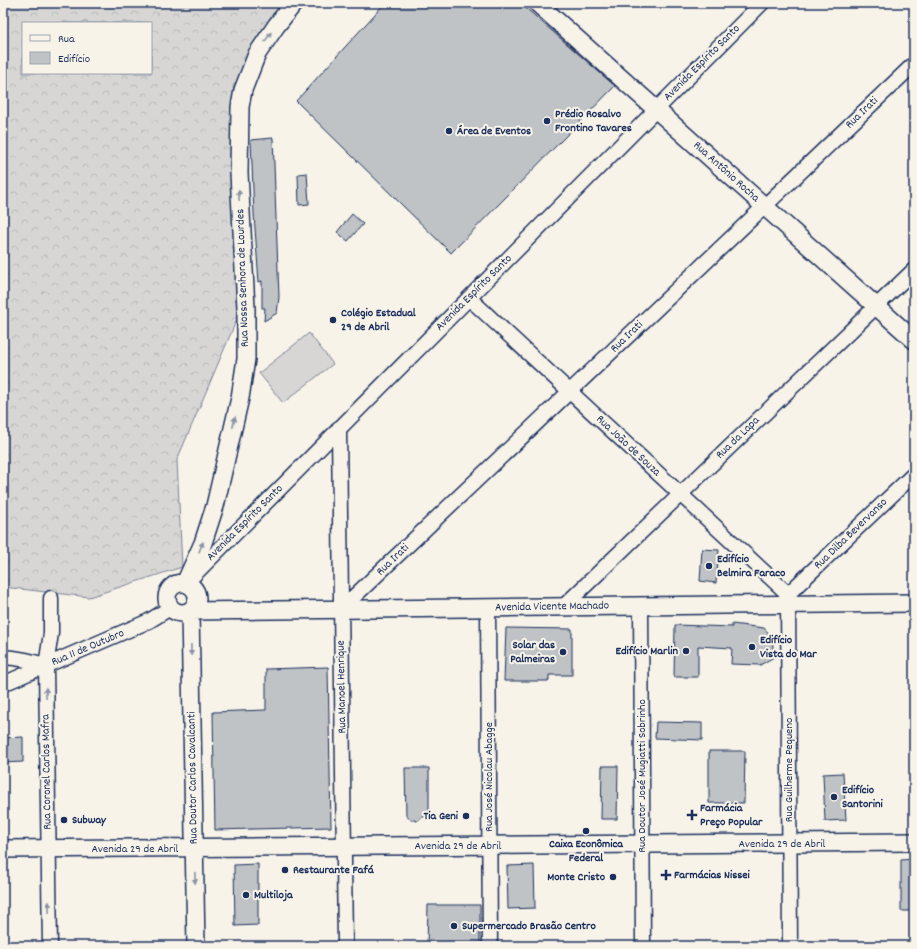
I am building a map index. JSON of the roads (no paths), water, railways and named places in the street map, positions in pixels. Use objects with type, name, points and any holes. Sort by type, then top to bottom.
[{"type":"main road","name":"Rua Nossa Senhora de Lourdes","points":[[185,583],[203,543],[215,506],[240,398],[245,367],[246,332],[238,173],[239,121],[243,90],[249,71],[257,54],[266,39],[294,3]]},
{"type":"main road","name":"Rua Antônio Rocha","points":[[545,5],[656,110],[914,340]]},
{"type":"main road","points":[[185,583],[194,588],[198,598],[194,607],[190,611],[182,613],[170,608],[167,599],[169,590],[176,584],[185,583]]},
{"type":"main road","name":"Avenida Vicente Machado","points":[[190,611],[641,606],[788,599],[914,603]]},
{"type":"main road","name":"Rua Doutor Carlos Cavalcanti","points":[[190,611],[196,946]]},
{"type":"main road","name":"Avenida 29 de Abril","points":[[3,849],[914,842]]},
{"type":"street","name":"Avenida Espírito Santo","points":[[185,583],[762,3]]},
{"type":"street","name":"Rua Irati","points":[[341,609],[914,64]]},
{"type":"street","name":"Rua da Lapa","points":[[563,607],[914,270]]},
{"type":"street","name":"Rua João de Souza","points":[[469,298],[680,494],[788,599]]},
{"type":"street","name":"Rua Manoel Henrique","points":[[339,428],[345,946]]},
{"type":"street","name":"Rua Dilba Bevervanso","points":[[788,599],[914,474]]},
{"type":"street","name":"Rua Coronel Carlos Mafra","points":[[50,946],[46,666],[51,633],[51,598]]},
{"type":"street","name":"Rua Guilherme Pequeno","points":[[788,599],[790,946]]},
{"type":"street","name":"Rua Doutor José Mugiatti Sobrinho","points":[[641,606],[642,946]]},
{"type":"street","name":"Rua 11 de Outubro","points":[[3,684],[149,621],[170,608]]},
{"type":"street","name":"Rua José Nicolau Abagge","points":[[488,608],[490,946]]},
{"type":"street","points":[[3,657],[26,659],[46,666]]},
{"type":"place","name":"Prédio Rosalvo Frontino Tavares","points":[[547,121]]},
{"type":"place","name":"Área de Eventos","points":[[449,131]]},
{"type":"place","name":"Colégio Estadual 29 de Abril","points":[[333,320]]},
{"type":"place","name":"Edifício Belmira Faraco","points":[[709,566]]},
{"type":"place","name":"Edifício Vista do Mar","points":[[752,647]]},
{"type":"place","name":"Edifício Marlin","points":[[686,651]]},
{"type":"place","name":"Solar das Palmeiras","points":[[563,652]]},
{"type":"place","name":"Edifício Santorini","points":[[834,797]]},
{"type":"place","name":"Farmácia Preço Popular","points":[[692,815]]},
{"type":"place","name":"Tia Geni","points":[[466,816]]},
{"type":"place","name":"Subway","points":[[64,820]]},
{"type":"place","name":"Caixa Econômica Federal","points":[[586,831]]},
{"type":"place","name":"Restaurante Fafá","points":[[285,870]]},
{"type":"place","name":"Farmácias Nissei","points":[[666,875]]},
{"type":"place","name":"Monte Cristo","points":[[613,877]]},
{"type":"place","name":"Multiloja","points":[[246,895]]},
{"type":"place","name":"Supermercado Brasão Centro","points":[[454,926]]}]
